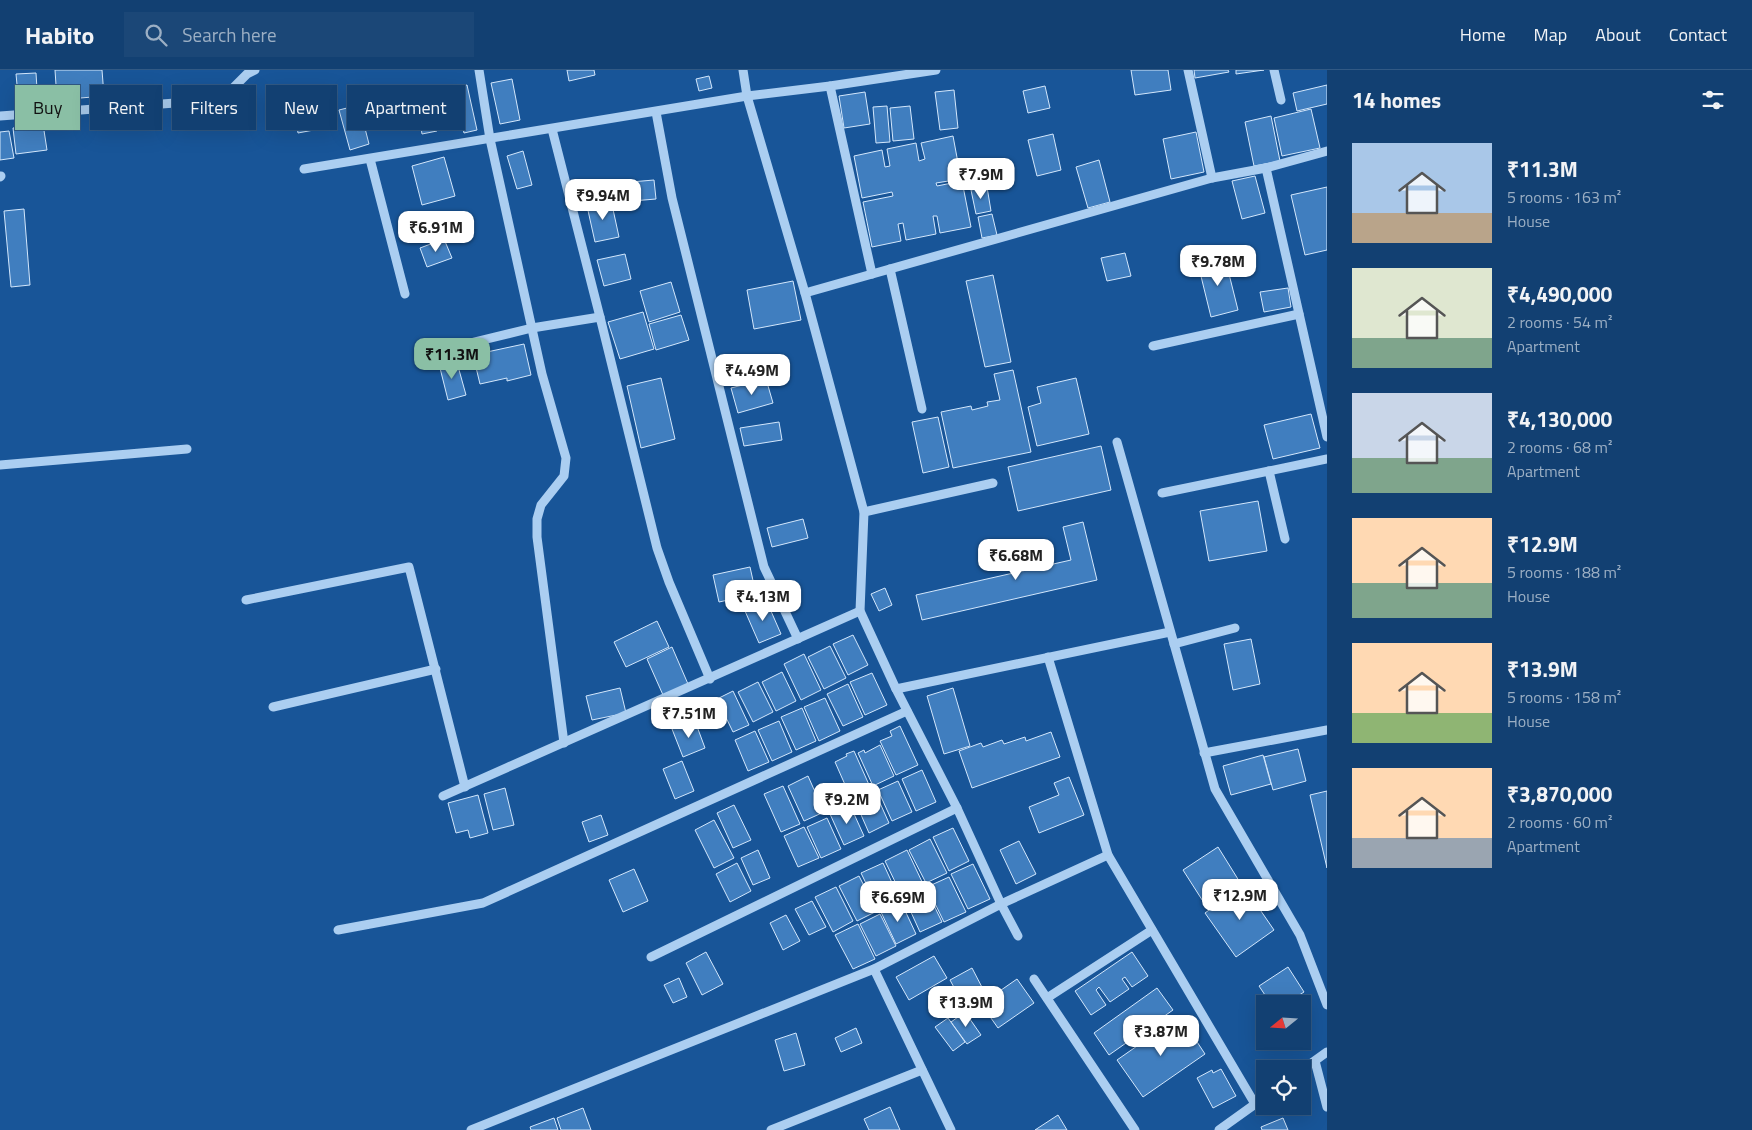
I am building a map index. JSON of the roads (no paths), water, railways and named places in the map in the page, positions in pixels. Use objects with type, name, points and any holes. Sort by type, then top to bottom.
[{"type":"street","points":[[0,116],[202,101],[228,92],[246,74],[255,70]]},
{"type":"street","points":[[479,70],[490,139],[542,374],[566,458],[564,476],[541,505],[537,519],[537,537],[564,743]]},
{"type":"street","points":[[743,70],[747,96],[805,293],[864,512],[860,611],[906,710],[957,808],[1001,904],[1018,936]]},
{"type":"street","points":[[304,169],[747,96],[936,70]]},
{"type":"street","points":[[1188,70],[1212,178]]},
{"type":"street","points":[[1274,70],[1281,100]]},
{"type":"street","points":[[830,86],[872,274]]},
{"type":"street","points":[[656,112],[672,198],[764,567],[798,639]]},
{"type":"street","points":[[552,129],[657,548],[669,582],[710,679]]},
{"type":"street","points":[[805,293],[1212,178],[1266,168],[1327,151]]},
{"type":"street","points":[[370,159],[405,294]]},
{"type":"street","points":[[1266,168],[1327,437]]},
{"type":"street","points":[[890,269],[922,409]]},
{"type":"street","points":[[1153,346],[1299,314]]},
{"type":"street","points":[[429,353],[532,328],[600,317]]},
{"type":"street","points":[[1117,442],[1215,789],[1300,935],[1327,1005]]},
{"type":"street","points":[[0,465],[187,449]]},
{"type":"street","points":[[1162,494],[1327,459]]},
{"type":"street","points":[[1269,471],[1285,539]]},
{"type":"street","points":[[864,512],[993,483]]},
{"type":"street","points":[[246,600],[409,568],[465,787]]},
{"type":"street","points":[[443,796],[860,611]]},
{"type":"street","points":[[1174,644],[1234,628]]},
{"type":"street","points":[[896,689],[1170,632]]},
{"type":"street","points":[[1048,657],[1108,855],[1256,1104],[1223,1129]]},
{"type":"street","points":[[273,707],[436,669]]},
{"type":"street","points":[[338,930],[483,903],[906,710]]},
{"type":"street","points":[[1204,753],[1327,730]]},
{"type":"street","points":[[651,957],[957,808]]},
{"type":"street","points":[[471,1130],[874,969],[1001,904],[1108,855]]},
{"type":"street","points":[[1047,998],[1152,930]]},
{"type":"street","points":[[874,969],[951,1130]]},
{"type":"street","points":[[1034,979],[1136,1130]]},
{"type":"street","points":[[1311,1064],[1327,1052]]},
{"type":"street","points":[[1315,1061],[1327,1107]]},
{"type":"street","points":[[771,1130],[922,1070]]}]
